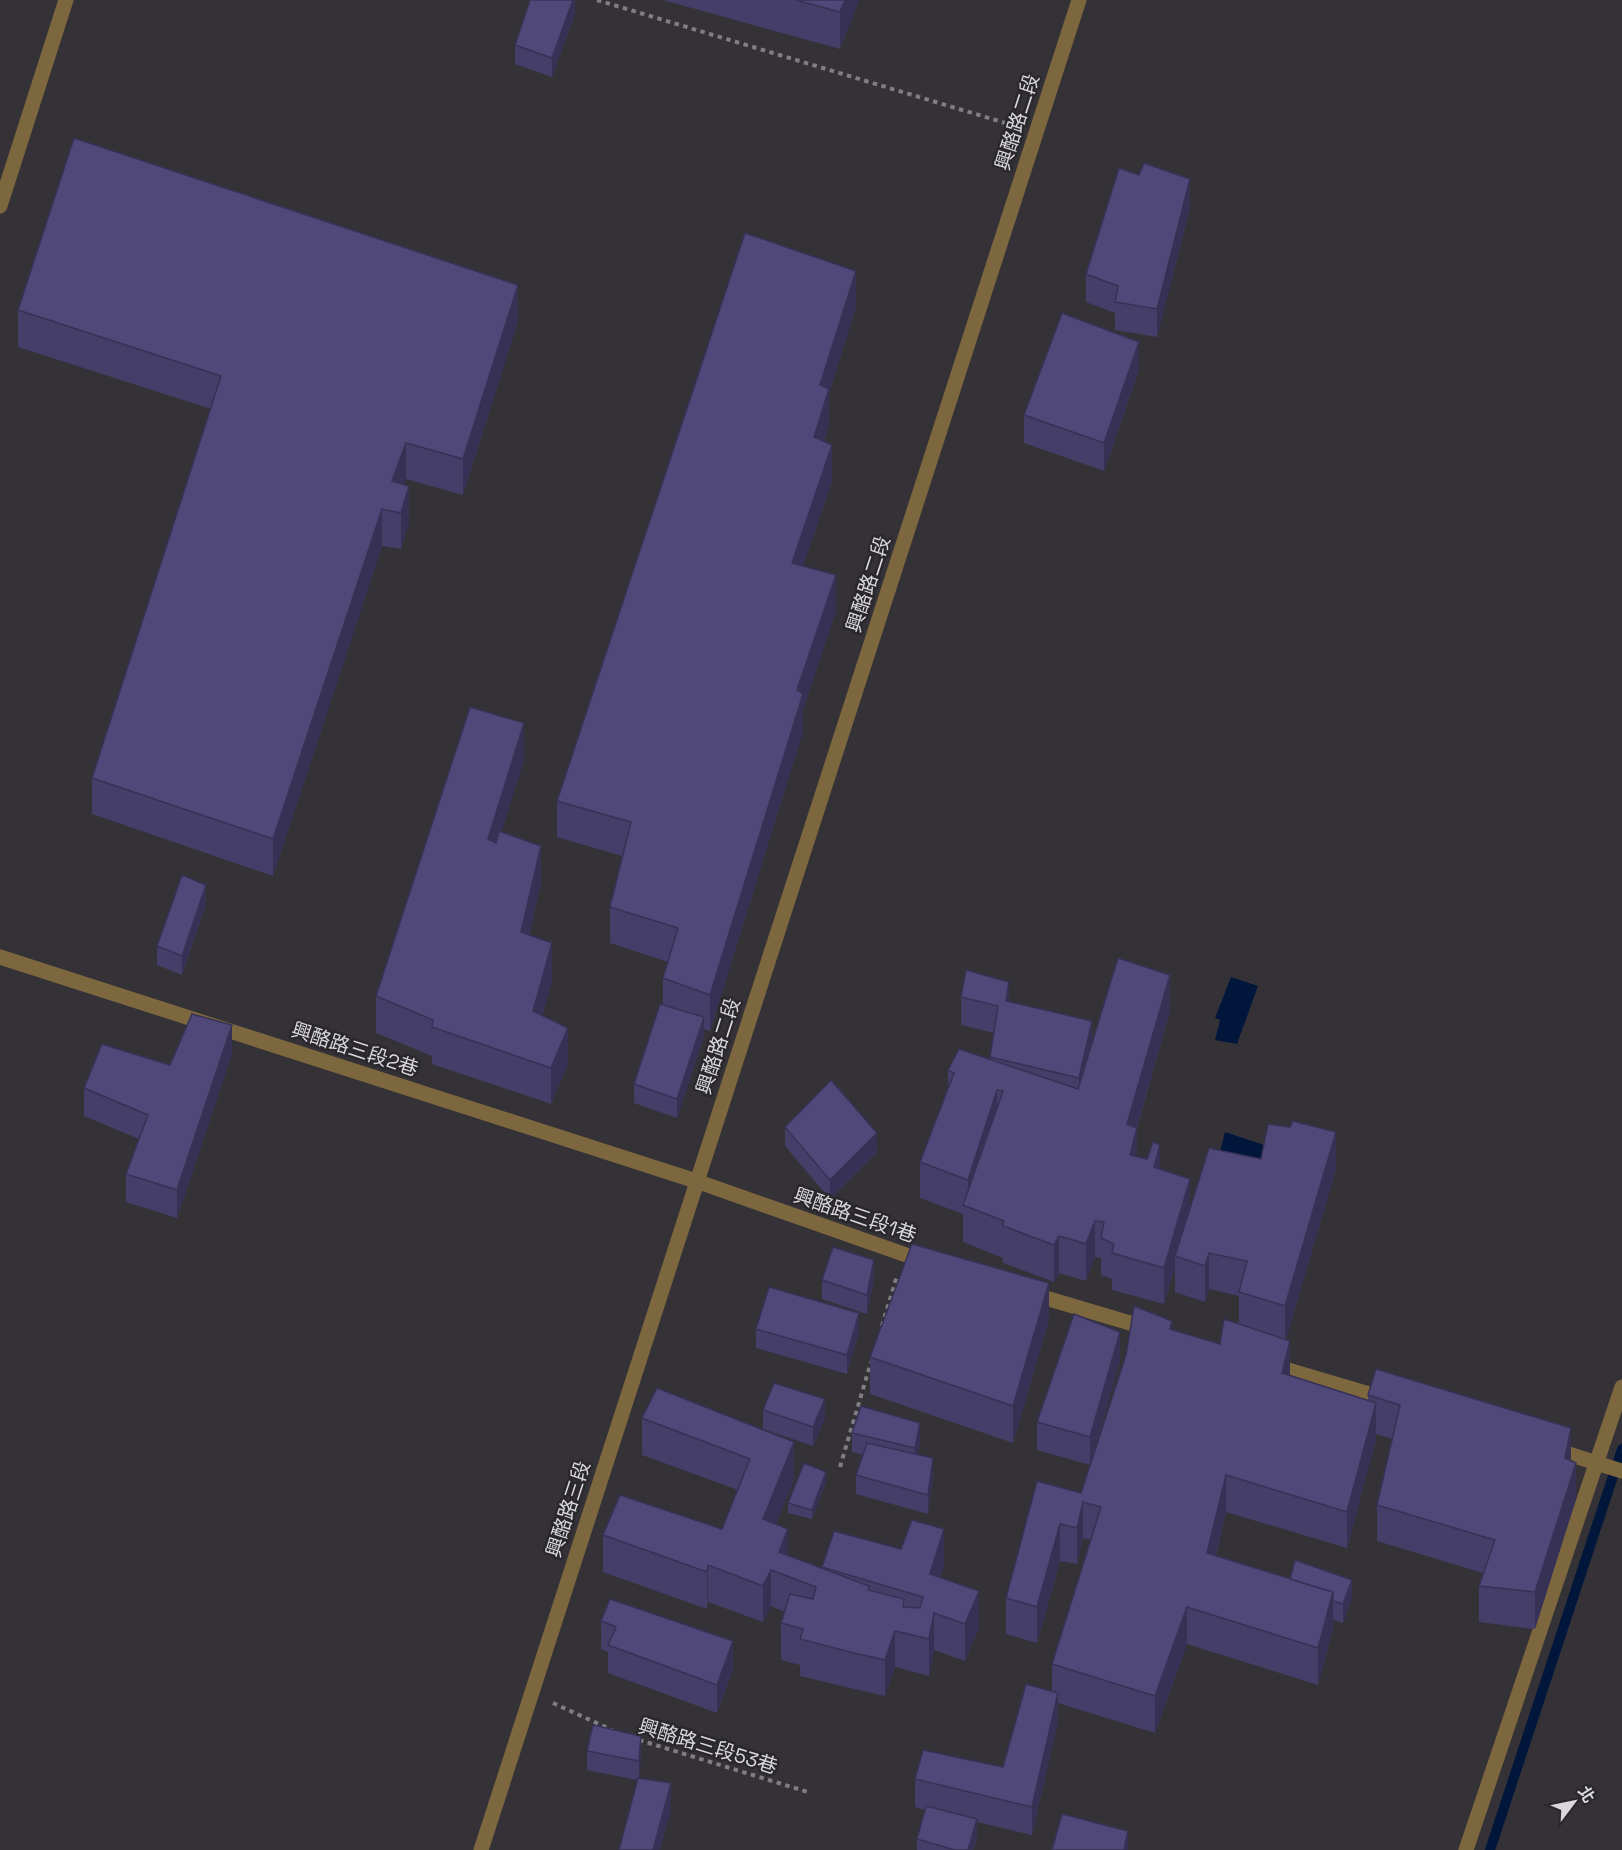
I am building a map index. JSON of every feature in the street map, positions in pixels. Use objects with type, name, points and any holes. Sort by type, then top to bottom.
[{"type":"street","points":[[0,206],[66,0]]},
{"type":"street","name":"興酪路二段","points":[[696,1181],[1078,0]]},
{"type":"street","name":"興酪路三段2巷","points":[[0,957],[696,1181]]},
{"type":"street","name":"興酪路三段1巷","points":[[696,1181],[937,1265]]},
{"type":"street","name":"興酪路三段","points":[[481,1850],[696,1181]]},
{"type":"street","points":[[1017,1289],[1165,1333]]},
{"type":"street","points":[[1256,1360],[1404,1404]]},
{"type":"street","points":[[1466,1850],[1622,1387]]},
{"type":"street","points":[[1540,1445],[1622,1471]]},
{"type":"path","points":[[597,0],[1036,132]]},
{"type":"path","points":[[880,1333],[903,1255]]},
{"type":"path","points":[[840,1467],[873,1356]]},
{"type":"path","name":"興酪路三段53巷","points":[[531,1693],[617,1732]]},
{"type":"path","name":"興酪路三段53巷","points":[[627,1737],[811,1793]]},
{"type":"water","points":[[1231,977],[1258,986],[1237,1044],[1215,1040],[1220,1020],[1215,1018]]},
{"type":"water","points":[[1225,1132],[1267,1146],[1255,1190],[1213,1181]]},
{"type":"building","points":[[530,0],[573,0],[552,58],[515,45]]},
{"type":"building","points":[[796,0],[845,0],[840,12]]},
{"type":"building","points":[[74,138],[518,285],[463,459],[406,443],[392,481],[409,486],[401,513],[382,509],[273,839],[92,778],[221,376],[18,310]]},
{"type":"building","points":[[1144,163],[1190,179],[1157,309],[1115,302],[1118,286],[1086,274],[1119,168],[1139,175]]},
{"type":"building","points":[[745,233],[856,271],[820,385],[829,389],[814,437],[832,445],[792,563],[836,575],[797,690],[803,694],[710,995],[663,978],[678,928],[610,907],[631,822],[557,801]]},
{"type":"building","points":[[1062,313],[1139,342],[1104,443],[1024,415]]},
{"type":"building","points":[[470,707],[524,723],[488,839],[496,843],[499,831],[541,846],[521,932],[552,943],[533,1011],[568,1028],[551,1068],[432,1027],[433,1020],[376,996]]},
{"type":"building","points":[[182,875],[206,885],[182,956],[157,946]]},
{"type":"building","points":[[1118,958],[1170,975],[1127,1124],[1137,1128],[1130,1155],[1147,1159],[1153,1142],[1160,1145],[1154,1167],[1190,1179],[1164,1268],[1112,1253],[1114,1244],[1101,1238],[1104,1222],[1095,1221],[1086,1244],[1059,1236],[1054,1245],[1003,1226],[1004,1221],[963,1205],[1003,1091],[997,1090],[968,1180],[920,1162],[954,1073],[948,1070],[959,1049],[1078,1089]]},
{"type":"building","points":[[966,970],[1009,982],[1006,1001],[1092,1021],[1079,1078],[990,1057],[998,1006],[961,997]]},
{"type":"building","points":[[660,1004],[704,1017],[677,1099],[634,1084]]},
{"type":"building","points":[[192,1014],[232,1025],[177,1190],[126,1174],[148,1115],[84,1088],[102,1044],[170,1065]]},
{"type":"building","points":[[831,1080],[877,1133],[830,1180],[785,1127]]},
{"type":"building","points":[[1293,1121],[1336,1132],[1285,1306],[1239,1292],[1247,1261],[1209,1253],[1205,1266],[1175,1256],[1209,1148],[1261,1159],[1268,1124],[1290,1127]]},
{"type":"building","points":[[912,1244],[1049,1283],[1013,1406],[870,1357]]},
{"type":"building","points":[[833,1247],[874,1260],[867,1295],[822,1280]]},
{"type":"building","points":[[769,1287],[859,1313],[847,1355],[756,1329]]},
{"type":"building","points":[[1134,1306],[1172,1321],[1170,1329],[1220,1344],[1224,1319],[1290,1341],[1282,1373],[1376,1403],[1347,1512],[1226,1475],[1207,1553],[1333,1592],[1318,1648],[1187,1607],[1155,1696],[1052,1664],[1101,1507],[1083,1502],[1077,1528],[1060,1524],[1037,1607],[1006,1598],[1037,1481],[1081,1493],[1126,1355]]},
{"type":"building","points":[[1074,1314],[1120,1332],[1090,1437],[1037,1422]]},
{"type":"building","points":[[1376,1369],[1571,1428],[1565,1458],[1576,1463],[1535,1592],[1479,1586],[1495,1540],[1377,1505],[1400,1405],[1368,1395]]},
{"type":"building","points":[[774,1383],[825,1399],[813,1427],[763,1410]]},
{"type":"building","points":[[657,1388],[794,1442],[763,1519],[788,1529],[779,1552],[869,1586],[868,1590],[904,1599],[903,1607],[920,1608],[923,1597],[822,1567],[834,1531],[901,1549],[912,1520],[944,1529],[930,1574],[979,1591],[965,1624],[934,1613],[929,1639],[895,1631],[885,1660],[854,1653],[800,1639],[803,1629],[781,1623],[790,1594],[813,1599],[816,1587],[771,1570],[763,1586],[708,1565],[707,1572],[603,1535],[620,1495],[722,1529],[750,1459],[642,1418]]},
{"type":"building","points":[[861,1406],[920,1423],[915,1448],[852,1433]]},
{"type":"building","points":[[867,1443],[933,1458],[928,1495],[856,1475]]},
{"type":"building","points":[[804,1463],[826,1472],[812,1510],[788,1503]]},
{"type":"building","points":[[1295,1560],[1352,1580],[1343,1604],[1333,1601],[1333,1592],[1290,1579]]},
{"type":"building","points":[[610,1599],[733,1641],[717,1685],[608,1645],[616,1627],[601,1621]]},
{"type":"building","points":[[1026,1684],[1058,1693],[1032,1807],[915,1779],[923,1750],[1003,1767]]},
{"type":"building","points":[[593,1725],[641,1736],[639,1761],[587,1751]]},
{"type":"building","points":[[638,1778],[671,1783],[653,1850],[619,1850]]},
{"type":"building","points":[[926,1806],[977,1819],[968,1850],[955,1850],[917,1839]]},
{"type":"building","points":[[1062,1814],[1128,1831],[1124,1850],[1052,1850]]},
{"type":"waterway","points":[[1490,1850],[1622,1449]]}]
